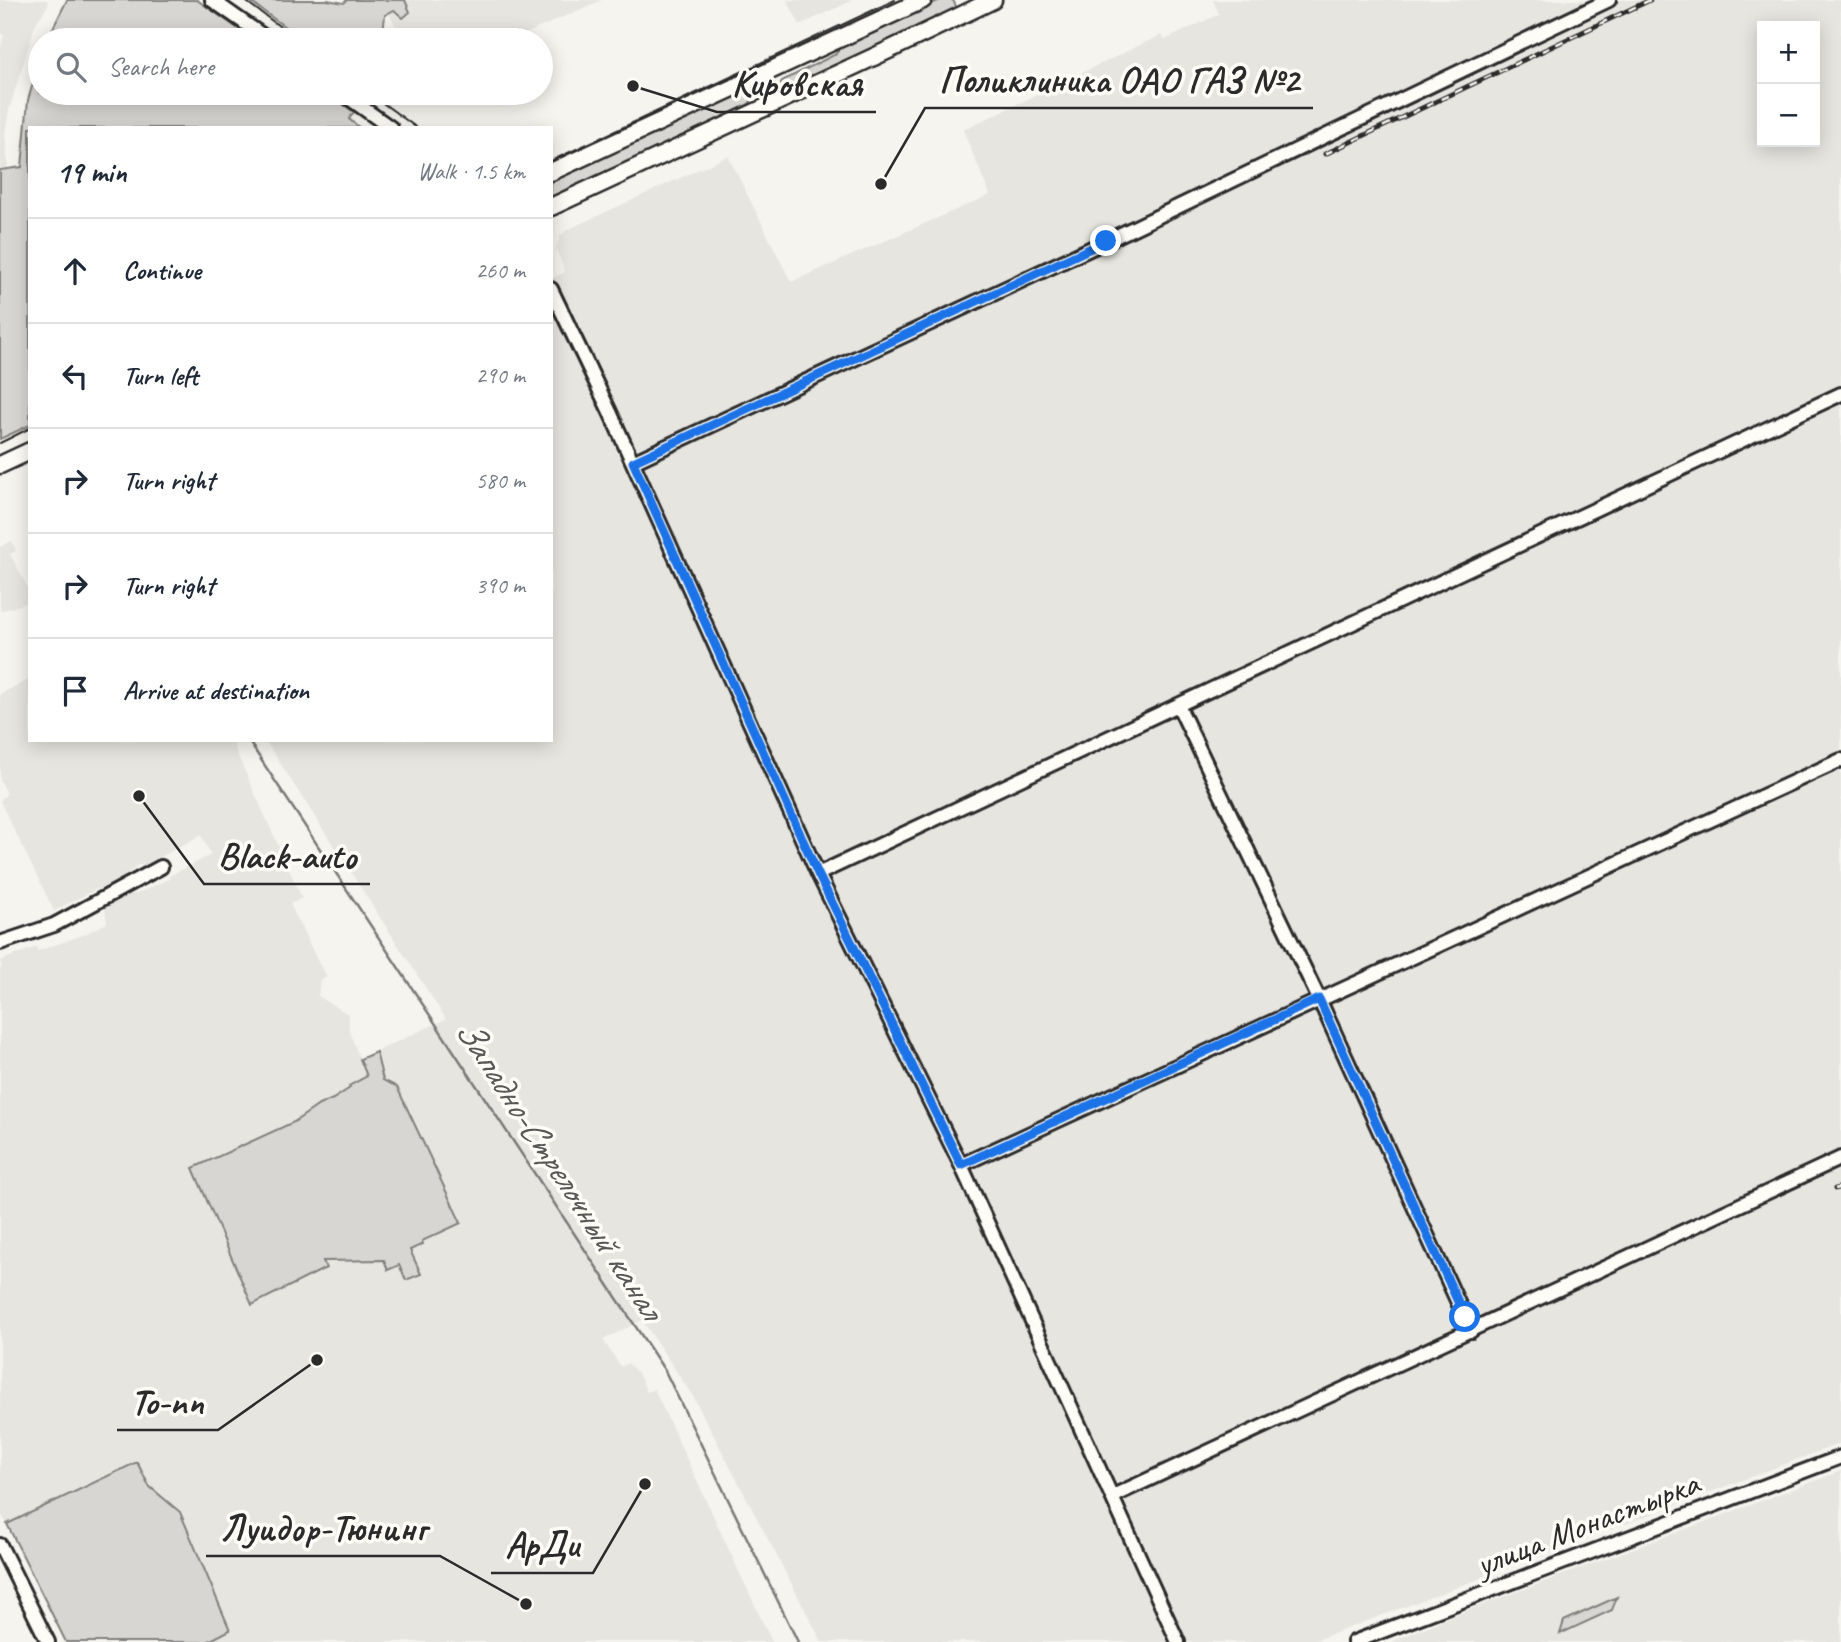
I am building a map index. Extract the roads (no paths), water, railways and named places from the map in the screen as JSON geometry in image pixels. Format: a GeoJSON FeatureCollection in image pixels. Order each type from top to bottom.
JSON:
{"type":"FeatureCollection","features":[{"type":"Feature","properties":{"kind":"main road"},"geometry":{"type":"LineString","coordinates":[[553,171],[923,0]]}},
{"type":"Feature","properties":{"kind":"main road"},"geometry":{"type":"LineString","coordinates":[[553,206],[991,0]]}},
{"type":"Feature","properties":{"kind":"main road"},"geometry":{"type":"LineString","coordinates":[[762,75],[775,103]]}},
{"type":"Feature","properties":{"kind":"main road"},"geometry":{"type":"LineString","coordinates":[[0,465],[28,452]]}},
{"type":"Feature","properties":{"kind":"street"},"geometry":{"type":"LineString","coordinates":[[212,0],[252,28]]}},
{"type":"Feature","properties":{"kind":"street"},"geometry":{"type":"LineString","coordinates":[[633,462],[1096,246],[1609,0]]}},
{"type":"Feature","properties":{"kind":"street"},"geometry":{"type":"LineString","coordinates":[[359,105],[388,126]]}},
{"type":"Feature","properties":{"kind":"street"},"geometry":{"type":"LineString","coordinates":[[553,293],[633,462],[818,874],[961,1165],[1178,1642]]}},
{"type":"Feature","properties":{"kind":"street"},"geometry":{"type":"LineString","coordinates":[[818,874],[1841,394]]}},
{"type":"Feature","properties":{"kind":"street"},"geometry":{"type":"LineString","coordinates":[[1178,705],[1319,999],[1471,1331]]}},
{"type":"Feature","properties":{"kind":"street"},"geometry":{"type":"LineString","coordinates":[[961,1165],[1841,760]]}},
{"type":"Feature","properties":{"kind":"street"},"geometry":{"type":"LineString","coordinates":[[0,943],[54,925],[162,867]]}},
{"type":"Feature","properties":{"kind":"street"},"geometry":{"type":"LineString","coordinates":[[1113,1496],[1841,1158]]}},
{"type":"Feature","properties":{"kind":"street","name":"улица Монастырка"},"geometry":{"type":"LineString","coordinates":[[1354,1642],[1841,1457]]}},
{"type":"Feature","properties":{"kind":"street"},"geometry":{"type":"LineString","coordinates":[[0,1545],[48,1642]]}},
{"type":"Feature","properties":{"kind":"waterway","name":"Западно-Стрелочный канал"},"geometry":{"type":"LineString","coordinates":[[249,742],[665,1371],[798,1642]]}},
{"type":"Feature","properties":{"kind":"tram line"},"geometry":{"type":"LineString","coordinates":[[244,0],[282,28]]}},
{"type":"Feature","properties":{"kind":"tram line"},"geometry":{"type":"LineString","coordinates":[[553,160],[895,0]]}},
{"type":"Feature","properties":{"kind":"tram line"},"geometry":{"type":"LineString","coordinates":[[385,105],[414,126]]}},
{"type":"Feature","properties":{"kind":"tram line"},"geometry":{"type":"LineString","coordinates":[[0,443],[28,429]]}},
{"type":"Feature","properties":{"kind":"railway"},"geometry":{"type":"LineString","coordinates":[[1325,154],[1650,0]]}},
{"type":"Feature","properties":{"kind":"railway"},"geometry":{"type":"LineString","coordinates":[[1835,1189],[1841,1187]]}},
{"type":"Feature","properties":{"kind":"place","name":"Кировская"},"geometry":{"type":"Point","coordinates":[633,86]}},
{"type":"Feature","properties":{"kind":"place","name":"Поликлиника ОАО ГАЗ №2"},"geometry":{"type":"Point","coordinates":[881,184]}},
{"type":"Feature","properties":{"kind":"place","name":"Black-auto"},"geometry":{"type":"Point","coordinates":[139,796]}},
{"type":"Feature","properties":{"kind":"place","name":"To-nn"},"geometry":{"type":"Point","coordinates":[317,1360]}},
{"type":"Feature","properties":{"kind":"place","name":"АрДи"},"geometry":{"type":"Point","coordinates":[645,1484]}},
{"type":"Feature","properties":{"kind":"place","name":"Луидор-Тюнинг"},"geometry":{"type":"Point","coordinates":[526,1604]}}]}
